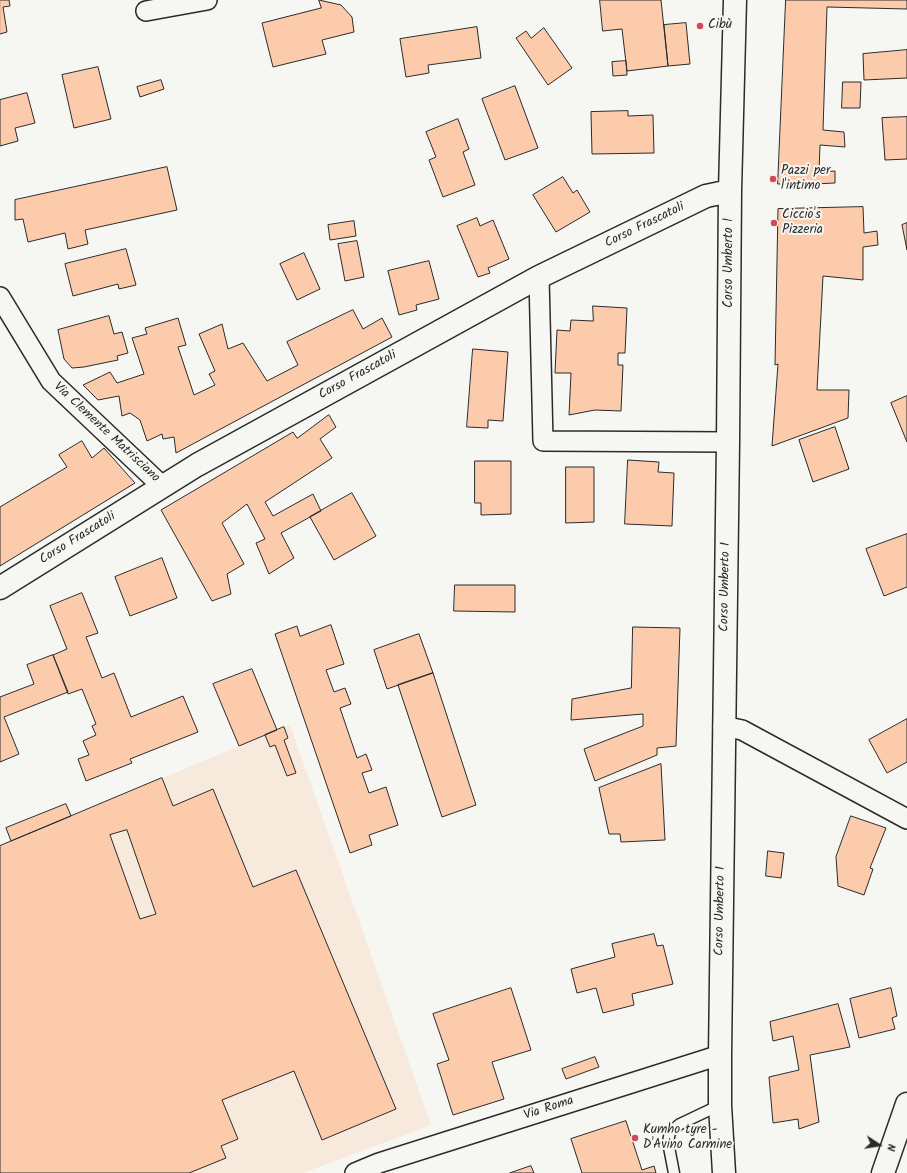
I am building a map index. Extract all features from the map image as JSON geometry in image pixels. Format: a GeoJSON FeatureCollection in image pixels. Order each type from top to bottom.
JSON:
{"type":"FeatureCollection","features":[{"type":"Feature","properties":{"kind":"street"},"geometry":{"type":"LineString","coordinates":[[146,11],[207,0]]}},
{"type":"Feature","properties":{"kind":"street","name":"Corso Umberto I"},"geometry":{"type":"LineString","coordinates":[[724,1173],[720,1105],[720,1055],[730,191],[735,0]]}},
{"type":"Feature","properties":{"kind":"street","name":"Corso Frascatoli"},"geometry":{"type":"LineString","coordinates":[[0,588],[197,465],[539,277],[706,196],[730,191]]}},
{"type":"Feature","properties":{"kind":"street"},"geometry":{"type":"LineString","coordinates":[[539,277],[543,441],[728,442]]}},
{"type":"Feature","properties":{"kind":"street","name":"Via Clemente Matrisciano"},"geometry":{"type":"LineString","coordinates":[[0,297],[51,381],[163,487]]}},
{"type":"Feature","properties":{"kind":"street"},"geometry":{"type":"LineString","coordinates":[[724,726],[742,730],[907,819]]}},
{"type":"Feature","properties":{"kind":"street","name":"Via Roma"},"geometry":{"type":"LineString","coordinates":[[355,1173],[381,1168],[720,1055]]}},
{"type":"Feature","properties":{"kind":"street"},"geometry":{"type":"LineString","coordinates":[[883,1173],[907,1104]]}},
{"type":"Feature","properties":{"kind":"street"},"geometry":{"type":"LineString","coordinates":[[878,1173],[890,1152]]}},
{"type":"Feature","properties":{"kind":"lane"},"geometry":{"type":"LineString","coordinates":[[674,1173],[668,1142],[670,1132],[680,1124],[720,1105]]}},
{"type":"Feature","properties":{"kind":"shaded area"},"geometry":{"type":"Polygon","coordinates":[[[290,725],[431,1125],[303,1173],[0,1173],[0,846],[290,725]]]}},
{"type":"Feature","properties":{"kind":"building"},"geometry":{"type":"Polygon","coordinates":[[[0,0],[9,0],[10,6],[3,7],[7,32],[0,34],[0,0]]]}},
{"type":"Feature","properties":{"kind":"building"},"geometry":{"type":"Polygon","coordinates":[[[319,0],[341,5],[352,17],[354,32],[322,40],[326,54],[273,67],[262,23],[321,8],[319,0]]]}},
{"type":"Feature","properties":{"kind":"building"},"geometry":{"type":"Polygon","coordinates":[[[600,0],[661,0],[668,66],[627,71],[622,29],[603,31],[600,0]]]}},
{"type":"Feature","properties":{"kind":"building"},"geometry":{"type":"Polygon","coordinates":[[[786,0],[907,0],[907,9],[827,7],[823,130],[844,132],[845,147],[820,145],[819,172],[835,171],[835,183],[778,184],[786,0]]]}},
{"type":"Feature","properties":{"kind":"building"},"geometry":{"type":"Polygon","coordinates":[[[686,23],[690,64],[668,66],[664,25],[686,23]]]}},
{"type":"Feature","properties":{"kind":"building"},"geometry":{"type":"Polygon","coordinates":[[[477,27],[481,58],[428,65],[429,73],[406,77],[400,39],[477,27]]]}},
{"type":"Feature","properties":{"kind":"building"},"geometry":{"type":"Polygon","coordinates":[[[544,28],[572,68],[548,85],[516,38],[526,31],[531,38],[544,28]]]}},
{"type":"Feature","properties":{"kind":"building"},"geometry":{"type":"Polygon","coordinates":[[[907,50],[907,78],[864,80],[863,54],[907,50]]]}},
{"type":"Feature","properties":{"kind":"building"},"geometry":{"type":"Polygon","coordinates":[[[626,61],[627,75],[613,76],[612,62],[626,61]]]}},
{"type":"Feature","properties":{"kind":"building"},"geometry":{"type":"Polygon","coordinates":[[[98,67],[111,119],[74,128],[62,75],[98,67]]]}},
{"type":"Feature","properties":{"kind":"building"},"geometry":{"type":"Polygon","coordinates":[[[161,80],[164,89],[140,97],[137,87],[161,80]]]}},
{"type":"Feature","properties":{"kind":"building"},"geometry":{"type":"Polygon","coordinates":[[[843,82],[861,82],[860,108],[842,108],[843,82]]]}},
{"type":"Feature","properties":{"kind":"building"},"geometry":{"type":"Polygon","coordinates":[[[515,86],[538,148],[505,160],[482,99],[515,86]]]}},
{"type":"Feature","properties":{"kind":"building"},"geometry":{"type":"Polygon","coordinates":[[[27,93],[35,123],[15,128],[18,141],[0,146],[0,100],[27,93]]]}},
{"type":"Feature","properties":{"kind":"building"},"geometry":{"type":"Polygon","coordinates":[[[628,111],[628,116],[653,115],[654,153],[592,154],[591,112],[628,111]]]}},
{"type":"Feature","properties":{"kind":"building"},"geometry":{"type":"Polygon","coordinates":[[[907,117],[907,159],[885,160],[882,118],[907,117]]]}},
{"type":"Feature","properties":{"kind":"building"},"geometry":{"type":"Polygon","coordinates":[[[458,119],[469,149],[463,152],[475,185],[443,197],[429,160],[436,157],[426,132],[458,119]]]}},
{"type":"Feature","properties":{"kind":"building"},"geometry":{"type":"Polygon","coordinates":[[[167,167],[177,210],[85,230],[88,244],[68,249],[65,233],[28,242],[23,219],[15,220],[15,200],[167,167]]]}},
{"type":"Feature","properties":{"kind":"building"},"geometry":{"type":"Polygon","coordinates":[[[563,177],[573,193],[577,190],[590,212],[556,232],[533,195],[563,177]]]}},
{"type":"Feature","properties":{"kind":"building"},"geometry":{"type":"Polygon","coordinates":[[[863,207],[864,233],[877,231],[878,245],[863,247],[863,280],[823,276],[817,390],[849,390],[848,418],[772,446],[778,364],[775,365],[778,209],[863,207]]]}},
{"type":"Feature","properties":{"kind":"building"},"geometry":{"type":"Polygon","coordinates":[[[477,218],[480,226],[493,220],[509,259],[488,268],[490,273],[478,277],[457,226],[477,218]]]}},
{"type":"Feature","properties":{"kind":"building"},"geometry":{"type":"Polygon","coordinates":[[[354,221],[356,236],[330,240],[328,225],[354,221]]]}},
{"type":"Feature","properties":{"kind":"building"},"geometry":{"type":"Polygon","coordinates":[[[907,223],[907,250],[902,225],[907,223]]]}},
{"type":"Feature","properties":{"kind":"building"},"geometry":{"type":"Polygon","coordinates":[[[357,241],[364,277],[345,281],[338,244],[357,241]]]}},
{"type":"Feature","properties":{"kind":"building"},"geometry":{"type":"Polygon","coordinates":[[[126,249],[136,285],[119,289],[118,284],[73,296],[65,264],[126,249]]]}},
{"type":"Feature","properties":{"kind":"building"},"geometry":{"type":"Polygon","coordinates":[[[304,253],[320,289],[297,300],[280,264],[304,253]]]}},
{"type":"Feature","properties":{"kind":"building"},"geometry":{"type":"Polygon","coordinates":[[[429,261],[439,299],[416,305],[417,310],[399,315],[388,271],[429,261]]]}},
{"type":"Feature","properties":{"kind":"building"},"geometry":{"type":"Polygon","coordinates":[[[593,306],[627,308],[625,353],[618,353],[618,365],[623,365],[621,411],[595,410],[569,415],[571,373],[555,373],[557,330],[570,331],[571,320],[593,321],[593,306]]]}},
{"type":"Feature","properties":{"kind":"building"},"geometry":{"type":"Polygon","coordinates":[[[353,310],[363,329],[382,318],[392,337],[176,453],[174,437],[163,439],[162,434],[147,441],[140,420],[130,413],[122,416],[119,396],[98,400],[83,385],[110,372],[117,383],[144,374],[132,338],[147,334],[145,328],[178,318],[186,345],[178,347],[194,395],[215,385],[209,374],[215,371],[199,334],[222,324],[228,349],[243,343],[267,381],[298,365],[287,342],[353,310]]]}},
{"type":"Feature","properties":{"kind":"building"},"geometry":{"type":"Polygon","coordinates":[[[109,316],[114,334],[122,332],[128,353],[117,356],[118,360],[72,368],[64,359],[58,330],[109,316]]]}},
{"type":"Feature","properties":{"kind":"building"},"geometry":{"type":"Polygon","coordinates":[[[473,349],[508,352],[503,421],[488,420],[488,428],[467,427],[473,349]]]}},
{"type":"Feature","properties":{"kind":"building"},"geometry":{"type":"Polygon","coordinates":[[[907,396],[907,442],[891,403],[907,396]]]}},
{"type":"Feature","properties":{"kind":"building"},"geometry":{"type":"Polygon","coordinates":[[[329,415],[336,427],[320,439],[332,458],[265,502],[273,516],[313,494],[321,511],[281,533],[294,558],[269,574],[256,543],[265,539],[247,504],[222,523],[244,564],[227,574],[231,594],[212,601],[161,510],[293,432],[297,438],[329,415]]]}},
{"type":"Feature","properties":{"kind":"building"},"geometry":{"type":"Polygon","coordinates":[[[835,427],[849,469],[813,482],[799,440],[835,427]]]}},
{"type":"Feature","properties":{"kind":"building"},"geometry":{"type":"Polygon","coordinates":[[[82,441],[92,458],[104,448],[135,483],[0,566],[0,507],[67,467],[59,455],[82,441]]]}},
{"type":"Feature","properties":{"kind":"building"},"geometry":{"type":"Polygon","coordinates":[[[628,460],[659,462],[658,472],[674,473],[672,526],[625,524],[628,460]]]}},
{"type":"Feature","properties":{"kind":"building"},"geometry":{"type":"Polygon","coordinates":[[[475,461],[511,461],[511,514],[481,515],[481,503],[475,503],[475,461]]]}},
{"type":"Feature","properties":{"kind":"building"},"geometry":{"type":"Polygon","coordinates":[[[566,467],[594,467],[594,522],[566,523],[566,467]]]}},
{"type":"Feature","properties":{"kind":"building"},"geometry":{"type":"Polygon","coordinates":[[[352,493],[376,536],[334,560],[310,517],[352,493]]]}},
{"type":"Feature","properties":{"kind":"building"},"geometry":{"type":"Polygon","coordinates":[[[907,534],[907,587],[884,596],[866,549],[907,534]]]}},
{"type":"Feature","properties":{"kind":"building"},"geometry":{"type":"Polygon","coordinates":[[[162,558],[177,598],[130,616],[115,577],[162,558]]]}},
{"type":"Feature","properties":{"kind":"building"},"geometry":{"type":"Polygon","coordinates":[[[455,585],[515,585],[515,612],[454,611],[455,585]]]}},
{"type":"Feature","properties":{"kind":"building"},"geometry":{"type":"Polygon","coordinates":[[[82,593],[98,633],[86,637],[102,678],[114,673],[131,717],[183,696],[198,732],[130,759],[132,763],[86,781],[78,759],[89,755],[83,741],[96,735],[92,726],[96,724],[82,689],[68,694],[53,655],[67,649],[50,606],[82,593]]]}},
{"type":"Feature","properties":{"kind":"building"},"geometry":{"type":"Polygon","coordinates":[[[331,625],[344,664],[326,670],[334,692],[345,688],[351,704],[340,708],[357,758],[366,754],[372,770],[362,773],[369,793],[386,787],[398,825],[369,835],[372,845],[350,853],[275,634],[297,626],[300,636],[331,625]]]}},
{"type":"Feature","properties":{"kind":"building"},"geometry":{"type":"Polygon","coordinates":[[[633,627],[680,628],[676,746],[657,748],[657,755],[595,781],[584,749],[643,726],[643,714],[571,720],[572,699],[631,688],[633,627]]]}},
{"type":"Feature","properties":{"kind":"building"},"geometry":{"type":"Polygon","coordinates":[[[419,634],[433,673],[387,689],[374,650],[419,634]]]}},
{"type":"Feature","properties":{"kind":"building"},"geometry":{"type":"Polygon","coordinates":[[[53,655],[68,692],[4,717],[19,754],[0,762],[0,697],[34,684],[27,665],[53,655]]]}},
{"type":"Feature","properties":{"kind":"building"},"geometry":{"type":"Polygon","coordinates":[[[252,669],[277,730],[239,746],[213,684],[252,669]]]}},
{"type":"Feature","properties":{"kind":"building"},"geometry":{"type":"Polygon","coordinates":[[[433,673],[476,805],[442,817],[398,685],[433,673]]]}},
{"type":"Feature","properties":{"kind":"building"},"geometry":{"type":"Polygon","coordinates":[[[907,719],[907,762],[887,773],[869,740],[907,719]]]}},
{"type":"Feature","properties":{"kind":"building"},"geometry":{"type":"Polygon","coordinates":[[[284,727],[288,738],[284,740],[296,773],[287,776],[275,745],[270,747],[265,735],[284,727]]]}},
{"type":"Feature","properties":{"kind":"building"},"geometry":{"type":"Polygon","coordinates":[[[661,764],[665,840],[621,842],[620,834],[609,834],[599,788],[661,764]]]}},
{"type":"Feature","properties":{"kind":"building"},"geometry":{"type":"Polygon","coordinates":[[[162,778],[173,806],[213,789],[253,887],[296,870],[396,1109],[322,1140],[294,1071],[222,1100],[238,1139],[221,1146],[226,1158],[189,1173],[0,1173],[0,846],[162,778]],[[127,830],[110,835],[140,919],[156,914],[127,830]]]}},
{"type":"Feature","properties":{"kind":"building"},"geometry":{"type":"Polygon","coordinates":[[[66,804],[71,816],[11,841],[6,828],[66,804]]]}},
{"type":"Feature","properties":{"kind":"building"},"geometry":{"type":"Polygon","coordinates":[[[851,816],[886,828],[870,868],[873,869],[864,895],[838,886],[836,857],[851,816]]]}},
{"type":"Feature","properties":{"kind":"building"},"geometry":{"type":"Polygon","coordinates":[[[768,851],[784,853],[781,878],[766,876],[768,851]]]}},
{"type":"Feature","properties":{"kind":"building"},"geometry":{"type":"Polygon","coordinates":[[[654,934],[657,946],[663,945],[673,984],[632,994],[634,1005],[603,1013],[596,988],[577,993],[571,969],[615,957],[612,944],[654,934]]]}},
{"type":"Feature","properties":{"kind":"building"},"geometry":{"type":"Polygon","coordinates":[[[511,988],[531,1050],[492,1062],[504,1099],[453,1115],[437,1064],[449,1060],[433,1014],[511,988]]]}},
{"type":"Feature","properties":{"kind":"building"},"geometry":{"type":"Polygon","coordinates":[[[891,988],[897,1016],[892,1018],[895,1029],[859,1038],[850,999],[891,988]]]}},
{"type":"Feature","properties":{"kind":"building"},"geometry":{"type":"Polygon","coordinates":[[[838,1004],[850,1047],[810,1055],[819,1122],[799,1129],[798,1119],[773,1123],[769,1077],[799,1070],[793,1036],[773,1041],[770,1022],[838,1004]]]}},
{"type":"Feature","properties":{"kind":"building"},"geometry":{"type":"Polygon","coordinates":[[[595,1057],[599,1067],[566,1079],[562,1069],[595,1057]]]}},
{"type":"Feature","properties":{"kind":"building"},"geometry":{"type":"Polygon","coordinates":[[[626,1121],[642,1170],[654,1166],[656,1173],[582,1173],[571,1139],[626,1121]]]}},
{"type":"Feature","properties":{"kind":"building"},"geometry":{"type":"Polygon","coordinates":[[[531,1166],[534,1173],[510,1173],[531,1166]]]}},
{"type":"Feature","properties":{"kind":"place","name":"Cibù"},"geometry":{"type":"Point","coordinates":[700,26]}},
{"type":"Feature","properties":{"kind":"place","name":"Pazzi per l'intimo"},"geometry":{"type":"Point","coordinates":[773,179]}},
{"type":"Feature","properties":{"kind":"place","name":"Ciccio's Pizzeria"},"geometry":{"type":"Point","coordinates":[774,223]}},
{"type":"Feature","properties":{"kind":"place","name":"Kumho tyre - D'Avino Carmine"},"geometry":{"type":"Point","coordinates":[635,1138]}}]}
